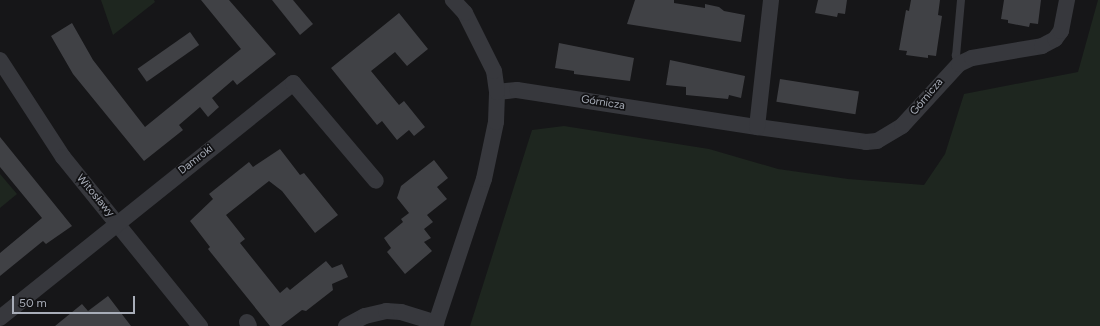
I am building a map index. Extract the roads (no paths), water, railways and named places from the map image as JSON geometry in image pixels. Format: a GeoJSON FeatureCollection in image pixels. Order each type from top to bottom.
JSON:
{"type":"FeatureCollection","features":[{"type":"Feature","properties":{"kind":"street"},"geometry":{"type":"LineString","coordinates":[[346,326],[365,316],[386,311],[401,312],[435,324],[484,179],[496,133],[497,92],[494,71],[483,45],[465,13],[453,0]]}},
{"type":"Feature","properties":{"kind":"street"},"geometry":{"type":"LineString","coordinates":[[757,127],[771,0]]}},
{"type":"Feature","properties":{"kind":"street","name":"Górnicza"},"geometry":{"type":"LineString","coordinates":[[497,92],[517,90],[757,127],[866,142],[877,140],[902,126],[959,64],[972,58],[1042,46],[1055,40],[1061,31],[1067,0]]}},
{"type":"Feature","properties":{"kind":"street","name":"Witosławy"},"geometry":{"type":"LineString","coordinates":[[0,60],[62,157],[200,326]]}},
{"type":"Feature","properties":{"kind":"street","name":"Damroki"},"geometry":{"type":"LineString","coordinates":[[0,318],[293,83],[376,181]]}},
{"type":"Feature","properties":{"kind":"lane"},"geometry":{"type":"LineString","coordinates":[[959,64],[956,56],[961,0]]}}]}
